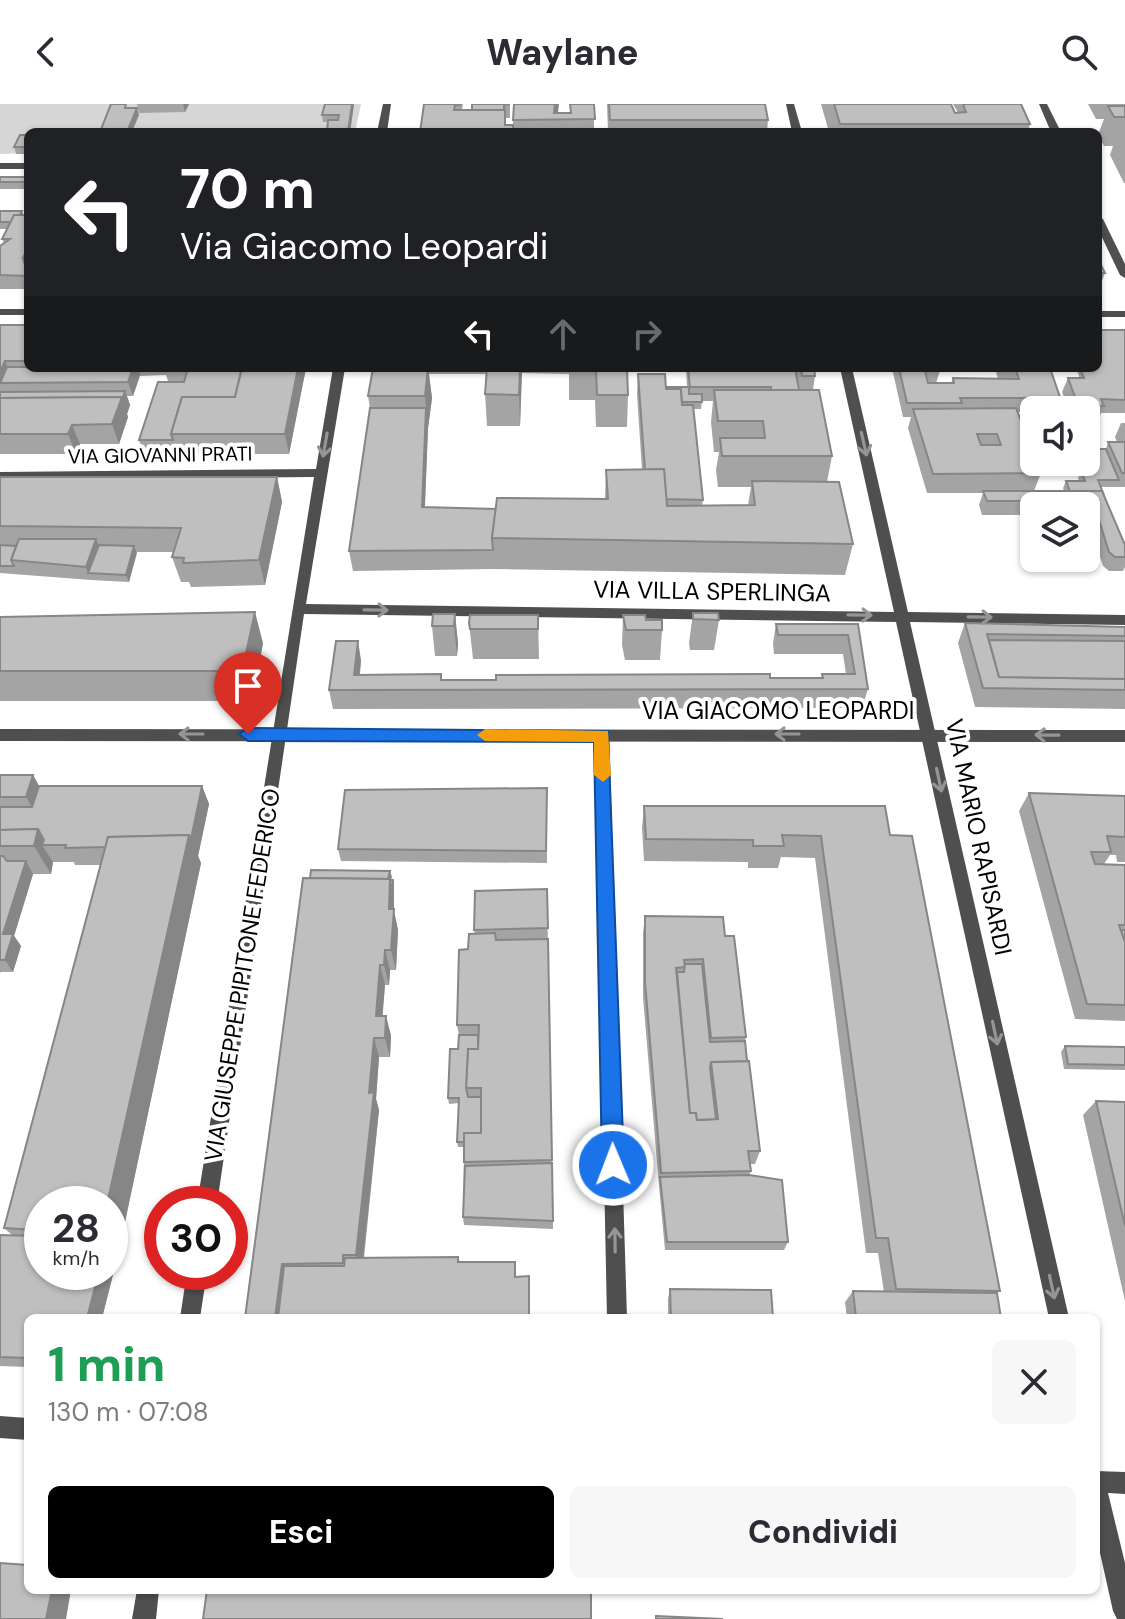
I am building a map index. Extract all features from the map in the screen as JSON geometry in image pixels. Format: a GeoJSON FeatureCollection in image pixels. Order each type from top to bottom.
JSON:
{"type":"FeatureCollection","features":[{"type":"Feature","properties":{"kind":"street"},"geometry":{"type":"LineString","coordinates":[[383,128],[387,104]]}},
{"type":"Feature","properties":{"kind":"street"},"geometry":{"type":"LineString","coordinates":[[790,104],[796,128]]}},
{"type":"Feature","properties":{"kind":"street"},"geometry":{"type":"LineString","coordinates":[[1043,104],[1054,128]]}},
{"type":"Feature","properties":{"kind":"street"},"geometry":{"type":"LineString","coordinates":[[0,166],[24,166]]}},
{"type":"Feature","properties":{"kind":"street"},"geometry":{"type":"LineString","coordinates":[[1102,227],[1125,275]]}},
{"type":"Feature","properties":{"kind":"street"},"geometry":{"type":"LineString","coordinates":[[0,312],[24,312]]}},
{"type":"Feature","properties":{"kind":"street"},"geometry":{"type":"LineString","coordinates":[[1102,314],[1125,314]]}},
{"type":"Feature","properties":{"kind":"street","name":"VIA GIUSEPPE PIPITONE FEDERICO"},"geometry":{"type":"LineString","coordinates":[[210,1186],[298,609],[338,372]]}},
{"type":"Feature","properties":{"kind":"street","name":"VIA MARIO RAPISARDI"},"geometry":{"type":"LineString","coordinates":[[847,372],[1058,1314]]}},
{"type":"Feature","properties":{"kind":"street","name":"VIA GIOVANNI PRATI"},"geometry":{"type":"LineString","coordinates":[[0,476],[320,473]]}},
{"type":"Feature","properties":{"kind":"street","name":"VIA VILLA SPERLINGA"},"geometry":{"type":"LineString","coordinates":[[298,609],[1125,620]]}},
{"type":"Feature","properties":{"kind":"street","name":"VIA GIACOMO LEOPARDI"},"geometry":{"type":"LineString","coordinates":[[0,735],[929,733],[1125,736]]}},
{"type":"Feature","properties":{"kind":"street"},"geometry":{"type":"LineString","coordinates":[[602,736],[617,1314]]}},
{"type":"Feature","properties":{"kind":"street"},"geometry":{"type":"LineString","coordinates":[[191,1314],[194,1290]]}},
{"type":"Feature","properties":{"kind":"street"},"geometry":{"type":"LineString","coordinates":[[0,1427],[24,1429]]}},
{"type":"Feature","properties":{"kind":"street"},"geometry":{"type":"LineString","coordinates":[[1100,1484],[1125,1483]]}},
{"type":"Feature","properties":{"kind":"street"},"geometry":{"type":"LineString","coordinates":[[1100,1502],[1125,1611]]}},
{"type":"Feature","properties":{"kind":"street"},"geometry":{"type":"LineString","coordinates":[[144,1619],[147,1594]]}},
{"type":"Feature","properties":{"kind":"shaded area"},"geometry":{"type":"Polygon","coordinates":[[[0,104],[361,104],[356,128],[24,128],[24,153],[0,154],[0,104]]]}},
{"type":"Feature","properties":{"kind":"building"},"geometry":{"type":"Polygon","coordinates":[[[111,104],[137,108],[129,128],[102,128],[111,104]]]}},
{"type":"Feature","properties":{"kind":"building"},"geometry":{"type":"Polygon","coordinates":[[[325,104],[352,104],[349,128],[327,128],[328,120],[338,120],[339,115],[322,115],[325,104]]]}},
{"type":"Feature","properties":{"kind":"building"},"geometry":{"type":"Polygon","coordinates":[[[424,104],[460,104],[455,105],[454,110],[505,110],[505,125],[513,125],[513,128],[421,128],[424,104]]]}},
{"type":"Feature","properties":{"kind":"building"},"geometry":{"type":"Polygon","coordinates":[[[472,104],[510,104],[504,105],[504,110],[472,110],[472,104]]]}},
{"type":"Feature","properties":{"kind":"building"},"geometry":{"type":"Polygon","coordinates":[[[514,104],[555,104],[554,113],[571,113],[570,104],[594,104],[595,119],[513,120],[514,104]]]}},
{"type":"Feature","properties":{"kind":"building"},"geometry":{"type":"Polygon","coordinates":[[[609,104],[765,104],[768,120],[610,120],[609,104]]]}},
{"type":"Feature","properties":{"kind":"building"},"geometry":{"type":"Polygon","coordinates":[[[834,104],[951,104],[955,113],[966,112],[963,104],[1021,104],[1030,124],[840,124],[834,104]]]}},
{"type":"Feature","properties":{"kind":"building"},"geometry":{"type":"Polygon","coordinates":[[[1108,106],[1125,106],[1125,117],[1114,117],[1108,106]]]}},
{"type":"Feature","properties":{"kind":"building"},"geometry":{"type":"Polygon","coordinates":[[[20,135],[24,135],[24,147],[14,147],[20,135]]]}},
{"type":"Feature","properties":{"kind":"building"},"geometry":{"type":"Polygon","coordinates":[[[0,177],[24,177],[24,182],[0,182],[0,177]]]}},
{"type":"Feature","properties":{"kind":"building"},"geometry":{"type":"Polygon","coordinates":[[[0,211],[22,211],[20,215],[14,215],[11,222],[0,222],[0,211]]]}},
{"type":"Feature","properties":{"kind":"building"},"geometry":{"type":"Polygon","coordinates":[[[14,215],[24,215],[24,276],[0,275],[0,246],[10,239],[2,239],[14,215]]]}},
{"type":"Feature","properties":{"kind":"building"},"geometry":{"type":"Polygon","coordinates":[[[0,325],[24,325],[24,361],[5,361],[0,372],[0,325]]]}},
{"type":"Feature","properties":{"kind":"building"},"geometry":{"type":"Polygon","coordinates":[[[1102,330],[1125,330],[1125,400],[1101,399],[1104,406],[1100,406],[1100,396],[1075,396],[1068,378],[1084,378],[1081,372],[1102,372],[1102,330]]]}},
{"type":"Feature","properties":{"kind":"building"},"geometry":{"type":"Polygon","coordinates":[[[7,367],[24,367],[24,372],[132,372],[128,382],[0,383],[7,367]]]}},
{"type":"Feature","properties":{"kind":"building"},"geometry":{"type":"Polygon","coordinates":[[[187,372],[241,372],[235,397],[182,397],[171,434],[173,440],[139,440],[158,382],[184,382],[187,372]]]}},
{"type":"Feature","properties":{"kind":"building"},"geometry":{"type":"Polygon","coordinates":[[[241,372],[297,372],[285,434],[171,434],[182,397],[235,397],[241,372]]]}},
{"type":"Feature","properties":{"kind":"building"},"geometry":{"type":"Polygon","coordinates":[[[372,372],[428,372],[425,396],[368,396],[372,372]]]}},
{"type":"Feature","properties":{"kind":"building"},"geometry":{"type":"Polygon","coordinates":[[[487,372],[520,372],[519,395],[485,394],[487,372]]]}},
{"type":"Feature","properties":{"kind":"building"},"geometry":{"type":"Polygon","coordinates":[[[596,372],[627,372],[628,395],[597,395],[596,372]]]}},
{"type":"Feature","properties":{"kind":"building"},"geometry":{"type":"Polygon","coordinates":[[[688,372],[796,372],[799,390],[771,390],[771,387],[690,387],[688,372]]]}},
{"type":"Feature","properties":{"kind":"building"},"geometry":{"type":"Polygon","coordinates":[[[802,372],[814,372],[815,376],[802,376],[802,372]]]}},
{"type":"Feature","properties":{"kind":"building"},"geometry":{"type":"Polygon","coordinates":[[[900,372],[925,372],[928,383],[954,383],[953,378],[1019,379],[1016,372],[1051,372],[1060,396],[960,398],[962,403],[907,403],[900,372]]]}},
{"type":"Feature","properties":{"kind":"building"},"geometry":{"type":"Polygon","coordinates":[[[638,374],[665,374],[666,389],[681,389],[682,405],[693,405],[703,500],[666,499],[664,469],[645,470],[638,374]]]}},
{"type":"Feature","properties":{"kind":"building"},"geometry":{"type":"Polygon","coordinates":[[[666,387],[689,387],[689,394],[702,394],[702,402],[682,402],[681,389],[666,387]]]}},
{"type":"Feature","properties":{"kind":"building"},"geometry":{"type":"Polygon","coordinates":[[[714,390],[819,390],[832,456],[722,456],[720,438],[765,438],[763,421],[718,421],[714,390]]]}},
{"type":"Feature","properties":{"kind":"building"},"geometry":{"type":"Polygon","coordinates":[[[125,391],[122,400],[122,397],[0,398],[0,392],[125,391]]]}},
{"type":"Feature","properties":{"kind":"building"},"geometry":{"type":"Polygon","coordinates":[[[122,397],[112,424],[72,425],[68,434],[0,434],[0,398],[122,397]]]}},
{"type":"Feature","properties":{"kind":"building"},"geometry":{"type":"Polygon","coordinates":[[[370,408],[426,408],[422,507],[496,509],[493,550],[349,551],[370,408]]]}},
{"type":"Feature","properties":{"kind":"building"},"geometry":{"type":"Polygon","coordinates":[[[1016,408],[1020,418],[1020,473],[933,474],[913,409],[1016,408]],[[977,434],[981,445],[1001,445],[997,434],[977,434]]]}},
{"type":"Feature","properties":{"kind":"building"},"geometry":{"type":"Polygon","coordinates":[[[1108,442],[1125,442],[1125,473],[1122,473],[1108,442]]]}},
{"type":"Feature","properties":{"kind":"building"},"geometry":{"type":"Polygon","coordinates":[[[1100,449],[1106,449],[1119,480],[1098,480],[1104,495],[1102,491],[1070,491],[1066,481],[1085,481],[1083,476],[1100,476],[1100,449]]]}},
{"type":"Feature","properties":{"kind":"building"},"geometry":{"type":"Polygon","coordinates":[[[664,469],[667,506],[755,505],[752,481],[839,482],[853,544],[492,538],[497,498],[608,499],[606,470],[664,469]]]}},
{"type":"Feature","properties":{"kind":"building"},"geometry":{"type":"Polygon","coordinates":[[[0,477],[277,477],[259,560],[183,563],[184,558],[172,557],[181,528],[0,526],[0,477]]]}},
{"type":"Feature","properties":{"kind":"building"},"geometry":{"type":"Polygon","coordinates":[[[983,491],[1102,491],[1125,545],[1125,557],[1115,557],[1109,552],[1100,523],[1100,492],[1020,492],[1020,501],[987,501],[983,491]]]}},
{"type":"Feature","properties":{"kind":"building"},"geometry":{"type":"Polygon","coordinates":[[[19,539],[96,539],[86,567],[11,560],[19,539]]]}},
{"type":"Feature","properties":{"kind":"building"},"geometry":{"type":"Polygon","coordinates":[[[0,545],[16,546],[11,560],[14,566],[0,566],[0,545]]]}},
{"type":"Feature","properties":{"kind":"building"},"geometry":{"type":"Polygon","coordinates":[[[99,545],[134,546],[126,575],[88,573],[99,545]]]}},
{"type":"Feature","properties":{"kind":"building"},"geometry":{"type":"Polygon","coordinates":[[[255,612],[242,671],[0,671],[0,617],[255,612]]]}},
{"type":"Feature","properties":{"kind":"building"},"geometry":{"type":"Polygon","coordinates":[[[693,613],[718,613],[719,620],[693,619],[693,613]]]}},
{"type":"Feature","properties":{"kind":"building"},"geometry":{"type":"Polygon","coordinates":[[[433,614],[455,614],[454,626],[432,626],[433,614]]]}},
{"type":"Feature","properties":{"kind":"building"},"geometry":{"type":"Polygon","coordinates":[[[470,615],[538,615],[538,629],[470,629],[470,615]]]}},
{"type":"Feature","properties":{"kind":"building"},"geometry":{"type":"Polygon","coordinates":[[[623,615],[645,615],[646,620],[662,620],[662,630],[626,630],[623,615]]]}},
{"type":"Feature","properties":{"kind":"building"},"geometry":{"type":"Polygon","coordinates":[[[965,623],[1125,627],[1125,636],[987,634],[999,677],[1125,679],[1125,690],[983,688],[965,623]]]}},
{"type":"Feature","properties":{"kind":"building"},"geometry":{"type":"Polygon","coordinates":[[[776,624],[858,624],[868,689],[329,690],[336,641],[358,641],[354,675],[441,674],[441,680],[496,680],[496,675],[770,674],[770,678],[823,678],[822,674],[855,674],[848,635],[778,635],[776,624]]]}},
{"type":"Feature","properties":{"kind":"building"},"geometry":{"type":"Polygon","coordinates":[[[989,640],[1125,641],[1125,679],[999,677],[989,640]]]}},
{"type":"Feature","properties":{"kind":"building"},"geometry":{"type":"Polygon","coordinates":[[[0,775],[33,775],[26,797],[0,797],[0,775]]]}},
{"type":"Feature","properties":{"kind":"building"},"geometry":{"type":"Polygon","coordinates":[[[39,786],[202,786],[191,839],[189,835],[108,837],[106,847],[65,848],[66,845],[42,845],[44,840],[38,829],[0,830],[0,807],[32,807],[39,786]]]}},
{"type":"Feature","properties":{"kind":"building"},"geometry":{"type":"Polygon","coordinates":[[[547,788],[546,851],[338,849],[345,790],[547,788]]]}},
{"type":"Feature","properties":{"kind":"building"},"geometry":{"type":"Polygon","coordinates":[[[1029,793],[1125,796],[1125,837],[1107,836],[1111,852],[1091,852],[1095,864],[1125,865],[1125,925],[1119,925],[1125,942],[1125,1005],[1087,1004],[1029,793]]]}},
{"type":"Feature","properties":{"kind":"building"},"geometry":{"type":"Polygon","coordinates":[[[644,806],[885,806],[890,835],[912,836],[1000,1291],[896,1289],[888,1238],[876,1238],[821,836],[782,835],[784,846],[753,846],[753,840],[646,839],[644,806]]]}},
{"type":"Feature","properties":{"kind":"building"},"geometry":{"type":"Polygon","coordinates":[[[38,829],[34,846],[0,846],[0,830],[38,829]]]}},
{"type":"Feature","properties":{"kind":"building"},"geometry":{"type":"Polygon","coordinates":[[[189,835],[111,1186],[24,1186],[24,1229],[4,1228],[108,837],[189,835]]]}},
{"type":"Feature","properties":{"kind":"building"},"geometry":{"type":"Polygon","coordinates":[[[0,856],[7,861],[26,861],[3,934],[13,934],[5,960],[0,960],[0,856]]]}},
{"type":"Feature","properties":{"kind":"building"},"geometry":{"type":"Polygon","coordinates":[[[311,870],[390,871],[388,879],[310,878],[311,870]]]}},
{"type":"Feature","properties":{"kind":"building"},"geometry":{"type":"Polygon","coordinates":[[[303,878],[390,879],[389,909],[394,909],[391,950],[385,950],[384,965],[380,965],[376,1016],[386,1016],[385,1038],[374,1038],[369,1093],[374,1092],[356,1255],[343,1255],[343,1263],[282,1264],[276,1314],[246,1314],[303,878]]]}},
{"type":"Feature","properties":{"kind":"building"},"geometry":{"type":"Polygon","coordinates":[[[547,889],[548,928],[474,930],[475,891],[547,889]]]}},
{"type":"Feature","properties":{"kind":"building"},"geometry":{"type":"Polygon","coordinates":[[[645,916],[723,917],[725,936],[734,936],[746,1037],[711,1038],[703,959],[684,960],[685,967],[676,968],[690,1113],[696,1113],[697,1120],[718,1119],[711,1062],[749,1061],[760,1151],[748,1151],[751,1171],[661,1173],[645,982],[645,916]]]}},
{"type":"Feature","properties":{"kind":"building"},"geometry":{"type":"Polygon","coordinates":[[[495,933],[496,940],[548,939],[552,1160],[464,1162],[464,1133],[481,1133],[481,1088],[466,1088],[468,1049],[478,1049],[479,1025],[457,1025],[459,950],[468,949],[469,934],[495,933]]]}},
{"type":"Feature","properties":{"kind":"building"},"geometry":{"type":"Polygon","coordinates":[[[685,964],[702,964],[710,1042],[745,1041],[747,1061],[711,1062],[716,1119],[697,1120],[696,1113],[690,1113],[677,972],[684,972],[685,964]]]}},
{"type":"Feature","properties":{"kind":"building"},"geometry":{"type":"Polygon","coordinates":[[[459,1035],[478,1035],[478,1049],[468,1049],[466,1088],[468,1097],[481,1097],[481,1133],[464,1133],[464,1142],[457,1142],[459,1098],[448,1098],[450,1049],[458,1049],[459,1035]]]}},
{"type":"Feature","properties":{"kind":"building"},"geometry":{"type":"Polygon","coordinates":[[[1065,1046],[1125,1047],[1125,1065],[1068,1064],[1065,1046]]]}},
{"type":"Feature","properties":{"kind":"building"},"geometry":{"type":"Polygon","coordinates":[[[1096,1101],[1125,1102],[1125,1226],[1096,1101]]]}},
{"type":"Feature","properties":{"kind":"building"},"geometry":{"type":"Polygon","coordinates":[[[552,1163],[553,1221],[463,1217],[465,1166],[552,1163]]]}},
{"type":"Feature","properties":{"kind":"building"},"geometry":{"type":"Polygon","coordinates":[[[749,1175],[782,1180],[788,1242],[667,1242],[660,1177],[749,1175]]]}},
{"type":"Feature","properties":{"kind":"building"},"geometry":{"type":"Polygon","coordinates":[[[0,1235],[24,1236],[24,1290],[94,1290],[88,1314],[24,1314],[24,1358],[0,1357],[0,1235]]]}},
{"type":"Feature","properties":{"kind":"building"},"geometry":{"type":"Polygon","coordinates":[[[458,1257],[458,1262],[515,1262],[515,1277],[529,1276],[529,1314],[278,1314],[284,1266],[344,1266],[345,1258],[458,1257]]]}},
{"type":"Feature","properties":{"kind":"building"},"geometry":{"type":"Polygon","coordinates":[[[670,1289],[771,1290],[773,1314],[671,1314],[670,1289]]]}},
{"type":"Feature","properties":{"kind":"building"},"geometry":{"type":"Polygon","coordinates":[[[853,1291],[997,1293],[1000,1314],[856,1314],[853,1291]]]}},
{"type":"Feature","properties":{"kind":"building"},"geometry":{"type":"Polygon","coordinates":[[[0,1563],[24,1565],[24,1594],[51,1594],[46,1619],[0,1619],[0,1563]]]}},
{"type":"Feature","properties":{"kind":"building"},"geometry":{"type":"Polygon","coordinates":[[[206,1594],[591,1594],[591,1619],[203,1619],[206,1594]]]}},
{"type":"Feature","properties":{"kind":"building"},"geometry":{"type":"Polygon","coordinates":[[[656,1616],[723,1619],[656,1619],[656,1616]]]}},
{"type":"Feature","properties":{"kind":"slow traffic"},"geometry":{"type":"LineString","coordinates":[[485,735],[602,736],[603,775]]}},
{"type":"Feature","properties":{"kind":"route"},"geometry":{"type":"LineString","coordinates":[[248,734],[602,736],[613,1165]]}}]}
